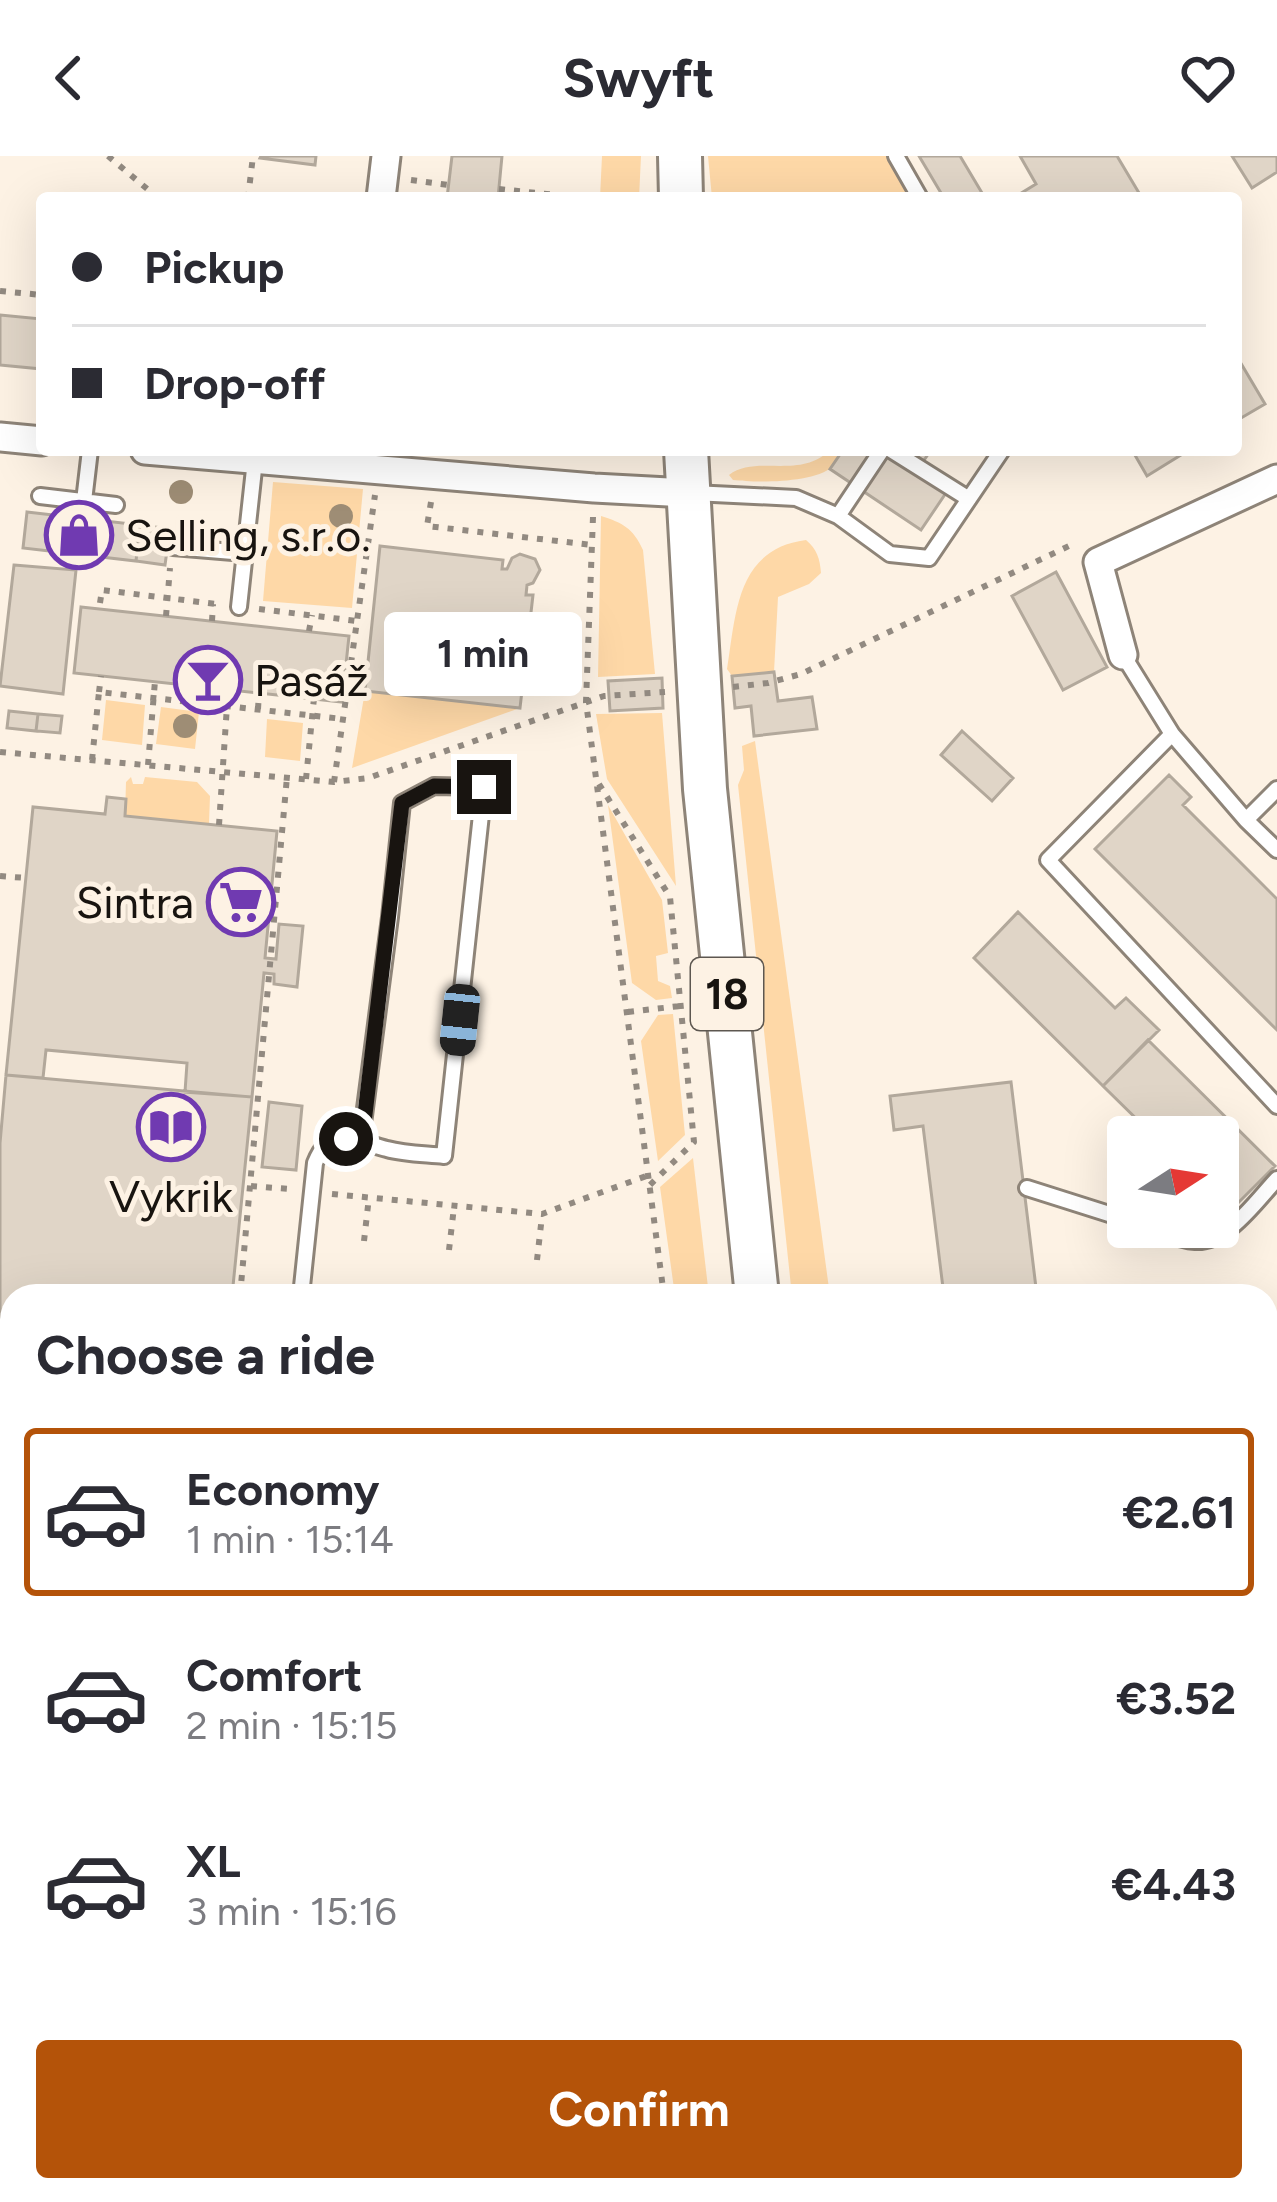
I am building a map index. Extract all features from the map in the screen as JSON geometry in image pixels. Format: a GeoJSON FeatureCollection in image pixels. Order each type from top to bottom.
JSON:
{"type":"FeatureCollection","features":[{"type":"Feature","properties":{"kind":"main road"},"geometry":{"type":"LineString","coordinates":[[680,156],[681,192]]}},
{"type":"Feature","properties":{"kind":"main road","name":"18"},"geometry":{"type":"LineString","coordinates":[[686,456],[705,789],[757,1284]]}},
{"type":"Feature","properties":{"kind":"street"},"geometry":{"type":"LineString","coordinates":[[382,192],[386,156]]}},
{"type":"Feature","properties":{"kind":"street"},"geometry":{"type":"LineString","coordinates":[[0,437],[36,440]]}},
{"type":"Feature","properties":{"kind":"street"},"geometry":{"type":"LineString","coordinates":[[211,456],[688,493]]}},
{"type":"Feature","properties":{"kind":"street"},"geometry":{"type":"LineString","coordinates":[[1123,655],[1098,562],[1277,478]]}},
{"type":"Feature","properties":{"kind":"lane"},"geometry":{"type":"LineString","coordinates":[[896,156],[917,192]]}},
{"type":"Feature","properties":{"kind":"lane"},"geometry":{"type":"LineString","coordinates":[[84,501],[89,456]]}},
{"type":"Feature","properties":{"kind":"lane"},"geometry":{"type":"LineString","coordinates":[[838,516],[878,456]]}},
{"type":"Feature","properties":{"kind":"lane"},"geometry":{"type":"LineString","coordinates":[[901,456],[969,499]]}},
{"type":"Feature","properties":{"kind":"lane"},"geometry":{"type":"LineString","coordinates":[[688,493],[796,498],[838,516],[890,554],[929,558],[998,456]]}},
{"type":"Feature","properties":{"kind":"lane"},"geometry":{"type":"LineString","coordinates":[[239,607],[255,460]]}},
{"type":"Feature","properties":{"kind":"lane"},"geometry":{"type":"LineString","coordinates":[[40,496],[116,505]]}},
{"type":"Feature","properties":{"kind":"lane"},"geometry":{"type":"LineString","coordinates":[[173,547],[245,554]]}},
{"type":"Feature","properties":{"kind":"lane"},"geometry":{"type":"LineString","coordinates":[[1123,655],[1172,734],[1277,850]]}},
{"type":"Feature","properties":{"kind":"lane"},"geometry":{"type":"LineString","coordinates":[[1172,734],[1048,860],[1277,1106]]}},
{"type":"Feature","properties":{"kind":"lane"},"geometry":{"type":"LineString","coordinates":[[302,1284],[316,1162],[322,1147],[334,1138],[362,1139],[386,1149],[444,1156],[484,787],[434,786],[402,803],[362,1139]]}},
{"type":"Feature","properties":{"kind":"lane"},"geometry":{"type":"LineString","coordinates":[[1246,820],[1277,789]]}},
{"type":"Feature","properties":{"kind":"lane"},"geometry":{"type":"LineString","coordinates":[[1239,1218],[1277,1179]]}},
{"type":"Feature","properties":{"kind":"lane"},"geometry":{"type":"LineString","coordinates":[[1027,1188],[1107,1213]]}},
{"type":"Feature","properties":{"kind":"path"},"geometry":{"type":"LineString","coordinates":[[108,156],[151,192]]}},
{"type":"Feature","properties":{"kind":"path"},"geometry":{"type":"LineString","coordinates":[[122,168],[123,156]]}},
{"type":"Feature","properties":{"kind":"path"},"geometry":{"type":"LineString","coordinates":[[249,192],[253,156]]}},
{"type":"Feature","properties":{"kind":"path"},"geometry":{"type":"LineString","coordinates":[[411,180],[448,185]]}},
{"type":"Feature","properties":{"kind":"path"},"geometry":{"type":"LineString","coordinates":[[499,189],[528,192]]}},
{"type":"Feature","properties":{"kind":"path"},"geometry":{"type":"LineString","coordinates":[[0,291],[36,294]]}},
{"type":"Feature","properties":{"kind":"path"},"geometry":{"type":"LineString","coordinates":[[334,782],[379,470]]}},
{"type":"Feature","properties":{"kind":"path"},"geometry":{"type":"LineString","coordinates":[[435,475],[427,526],[592,545]]}},
{"type":"Feature","properties":{"kind":"path"},"geometry":{"type":"LineString","coordinates":[[594,488],[586,702],[662,1284]]}},
{"type":"Feature","properties":{"kind":"path"},"geometry":{"type":"LineString","coordinates":[[166,616],[173,547]]}},
{"type":"Feature","properties":{"kind":"path"},"geometry":{"type":"LineString","coordinates":[[727,688],[801,674],[951,601]]}},
{"type":"Feature","properties":{"kind":"path"},"geometry":{"type":"LineString","coordinates":[[212,621],[213,604]]}},
{"type":"Feature","properties":{"kind":"path"},"geometry":{"type":"LineString","coordinates":[[262,626],[265,610]]}},
{"type":"Feature","properties":{"kind":"path"},"geometry":{"type":"LineString","coordinates":[[309,631],[312,615]]}},
{"type":"Feature","properties":{"kind":"path"},"geometry":{"type":"LineString","coordinates":[[92,760],[100,676]]}},
{"type":"Feature","properties":{"kind":"path"},"geometry":{"type":"LineString","coordinates":[[148,765],[155,681]]}},
{"type":"Feature","properties":{"kind":"path"},"geometry":{"type":"LineString","coordinates":[[206,704],[209,687]]}},
{"type":"Feature","properties":{"kind":"path"},"geometry":{"type":"LineString","coordinates":[[99,692],[343,718]]}},
{"type":"Feature","properties":{"kind":"path"},"geometry":{"type":"LineString","coordinates":[[0,752],[334,782],[368,778],[604,696],[667,692]]}},
{"type":"Feature","properties":{"kind":"path"},"geometry":{"type":"LineString","coordinates":[[258,710],[259,693]]}},
{"type":"Feature","properties":{"kind":"path"},"geometry":{"type":"LineString","coordinates":[[306,779],[314,698]]}},
{"type":"Feature","properties":{"kind":"path"},"geometry":{"type":"LineString","coordinates":[[218,825],[227,706]]}},
{"type":"Feature","properties":{"kind":"path"},"geometry":{"type":"LineString","coordinates":[[241,1284],[287,777]]}},
{"type":"Feature","properties":{"kind":"path"},"geometry":{"type":"LineString","coordinates":[[597,781],[670,897],[694,1142],[650,1185]]}},
{"type":"Feature","properties":{"kind":"path"},"geometry":{"type":"LineString","coordinates":[[0,876],[26,878]]}},
{"type":"Feature","properties":{"kind":"path"},"geometry":{"type":"LineString","coordinates":[[628,1012],[680,1006]]}},
{"type":"Feature","properties":{"kind":"path"},"geometry":{"type":"LineString","coordinates":[[251,1186],[542,1214],[650,1175]]}},
{"type":"Feature","properties":{"kind":"path"},"geometry":{"type":"LineString","coordinates":[[364,1241],[369,1197]]}},
{"type":"Feature","properties":{"kind":"path"},"geometry":{"type":"LineString","coordinates":[[449,1250],[454,1207]]}},
{"type":"Feature","properties":{"kind":"path"},"geometry":{"type":"LineString","coordinates":[[537,1260],[542,1214]]}},
{"type":"Feature","properties":{"kind":"shaded area"},"geometry":{"type":"Polygon","coordinates":[[[602,156],[641,156],[639,192],[600,192],[602,156]]]}},
{"type":"Feature","properties":{"kind":"shaded area"},"geometry":{"type":"Polygon","coordinates":[[[708,156],[888,156],[909,192],[711,192],[708,156]]]}},
{"type":"Feature","properties":{"kind":"shaded area"},"geometry":{"type":"Polygon","coordinates":[[[839,456],[824,472],[785,481],[733,480],[729,475],[752,466],[792,466],[839,456]]]}},
{"type":"Feature","properties":{"kind":"shaded area"},"geometry":{"type":"Polygon","coordinates":[[[273,482],[363,489],[352,608],[263,601],[273,482]]]}},
{"type":"Feature","properties":{"kind":"shaded area"},"geometry":{"type":"Polygon","coordinates":[[[601,516],[626,527],[643,550],[655,674],[598,677],[601,516]]]}},
{"type":"Feature","properties":{"kind":"shaded area"},"geometry":{"type":"Polygon","coordinates":[[[806,540],[817,555],[821,573],[809,584],[778,597],[774,672],[732,676],[727,669],[737,606],[753,570],[765,556],[806,540]]]}},
{"type":"Feature","properties":{"kind":"shaded area"},"geometry":{"type":"Polygon","coordinates":[[[365,691],[520,708],[352,768],[365,691]]]}},
{"type":"Feature","properties":{"kind":"shaded area"},"geometry":{"type":"Polygon","coordinates":[[[106,700],[145,705],[142,745],[102,740],[106,700]]]}},
{"type":"Feature","properties":{"kind":"shaded area"},"geometry":{"type":"Polygon","coordinates":[[[161,707],[199,712],[195,749],[156,744],[161,707]]]}},
{"type":"Feature","properties":{"kind":"shaded area"},"geometry":{"type":"Polygon","coordinates":[[[662,713],[676,886],[607,779],[596,714],[662,713]]]}},
{"type":"Feature","properties":{"kind":"shaded area"},"geometry":{"type":"Polygon","coordinates":[[[267,719],[303,723],[300,761],[265,757],[267,719]]]}},
{"type":"Feature","properties":{"kind":"shaded area"},"geometry":{"type":"Polygon","coordinates":[[[755,741],[828,1284],[791,1284],[738,785],[744,770],[742,746],[755,741]]]}},
{"type":"Feature","properties":{"kind":"shaded area"},"geometry":{"type":"Polygon","coordinates":[[[131,777],[133,784],[143,784],[145,777],[197,782],[210,796],[209,824],[125,816],[126,782],[131,777]]]}},
{"type":"Feature","properties":{"kind":"shaded area"},"geometry":{"type":"Polygon","coordinates":[[[608,805],[662,900],[668,953],[656,956],[658,981],[670,986],[672,998],[656,1000],[632,983],[608,805]]]}},
{"type":"Feature","properties":{"kind":"shaded area"},"geometry":{"type":"Polygon","coordinates":[[[673,1014],[685,1135],[658,1161],[641,1041],[658,1015],[673,1014]]]}},
{"type":"Feature","properties":{"kind":"shaded area"},"geometry":{"type":"Polygon","coordinates":[[[693,1158],[708,1284],[673,1284],[660,1187],[693,1158]]]}},
{"type":"Feature","properties":{"kind":"building"},"geometry":{"type":"Polygon","coordinates":[[[261,156],[316,156],[315,165],[261,156]]]}},
{"type":"Feature","properties":{"kind":"building"},"geometry":{"type":"Polygon","coordinates":[[[452,156],[502,156],[499,192],[448,192],[452,156]]]}},
{"type":"Feature","properties":{"kind":"building"},"geometry":{"type":"Polygon","coordinates":[[[919,156],[960,156],[981,192],[940,192],[919,156]]]}},
{"type":"Feature","properties":{"kind":"building"},"geometry":{"type":"Polygon","coordinates":[[[1020,156],[1117,156],[1138,192],[1023,192],[1036,184],[1020,156]]]}},
{"type":"Feature","properties":{"kind":"building"},"geometry":{"type":"Polygon","coordinates":[[[1232,156],[1277,156],[1277,172],[1252,188],[1232,156]]]}},
{"type":"Feature","properties":{"kind":"building"},"geometry":{"type":"Polygon","coordinates":[[[0,315],[36,318],[36,368],[0,365],[0,315]]]}},
{"type":"Feature","properties":{"kind":"building"},"geometry":{"type":"Polygon","coordinates":[[[1242,365],[1265,404],[1242,417],[1242,365]]]}},
{"type":"Feature","properties":{"kind":"building"},"geometry":{"type":"Polygon","coordinates":[[[839,456],[927,456],[920,466],[950,487],[921,530],[830,469],[839,456]]]}},
{"type":"Feature","properties":{"kind":"building"},"geometry":{"type":"Polygon","coordinates":[[[1135,456],[1179,456],[1147,476],[1135,456]]]}},
{"type":"Feature","properties":{"kind":"building"},"geometry":{"type":"Polygon","coordinates":[[[27,512],[140,525],[136,561],[23,548],[27,512]]]}},
{"type":"Feature","properties":{"kind":"building"},"geometry":{"type":"Polygon","coordinates":[[[140,525],[170,529],[165,565],[136,561],[140,525]]]}},
{"type":"Feature","properties":{"kind":"building"},"geometry":{"type":"Polygon","coordinates":[[[380,546],[503,560],[502,569],[520,554],[535,559],[540,570],[527,585],[526,595],[533,595],[520,708],[365,691],[380,546]]]}},
{"type":"Feature","properties":{"kind":"building"},"geometry":{"type":"Polygon","coordinates":[[[14,565],[76,570],[63,694],[0,686],[14,565]]]}},
{"type":"Feature","properties":{"kind":"building"},"geometry":{"type":"Polygon","coordinates":[[[1056,572],[1107,667],[1063,690],[1012,596],[1056,572]]]}},
{"type":"Feature","properties":{"kind":"building"},"geometry":{"type":"Polygon","coordinates":[[[81,607],[349,636],[342,702],[74,673],[81,607]]]}},
{"type":"Feature","properties":{"kind":"building"},"geometry":{"type":"Polygon","coordinates":[[[774,672],[778,701],[812,697],[817,729],[754,736],[751,706],[735,708],[732,676],[774,672]]]}},
{"type":"Feature","properties":{"kind":"building"},"geometry":{"type":"Polygon","coordinates":[[[662,678],[663,708],[610,711],[608,681],[662,678]]]}},
{"type":"Feature","properties":{"kind":"building"},"geometry":{"type":"Polygon","coordinates":[[[9,711],[38,714],[36,731],[7,728],[9,711]]]}},
{"type":"Feature","properties":{"kind":"building"},"geometry":{"type":"Polygon","coordinates":[[[38,714],[62,716],[60,733],[36,731],[38,714]]]}},
{"type":"Feature","properties":{"kind":"building"},"geometry":{"type":"Polygon","coordinates":[[[962,731],[1013,778],[992,801],[941,755],[962,731]]]}},
{"type":"Feature","properties":{"kind":"building"},"geometry":{"type":"Polygon","coordinates":[[[1169,775],[1191,797],[1183,805],[1277,899],[1277,1030],[1095,849],[1169,775]]]}},
{"type":"Feature","properties":{"kind":"building"},"geometry":{"type":"Polygon","coordinates":[[[107,797],[126,799],[125,816],[277,831],[265,958],[276,959],[279,924],[303,926],[297,987],[274,984],[274,974],[264,973],[252,1097],[185,1092],[187,1063],[46,1050],[43,1078],[6,1075],[33,807],[105,814],[107,797]]]}},
{"type":"Feature","properties":{"kind":"building"},"geometry":{"type":"Polygon","coordinates":[[[1018,912],[1115,1008],[1126,998],[1159,1030],[1103,1086],[974,958],[1018,912]]]}},
{"type":"Feature","properties":{"kind":"building"},"geometry":{"type":"Polygon","coordinates":[[[1148,1040],[1225,1116],[1134,1116],[1103,1086],[1148,1040]]]}},
{"type":"Feature","properties":{"kind":"building"},"geometry":{"type":"Polygon","coordinates":[[[6,1075],[252,1097],[233,1284],[0,1284],[0,1143],[6,1075]]]}},
{"type":"Feature","properties":{"kind":"building"},"geometry":{"type":"Polygon","coordinates":[[[1011,1082],[1036,1284],[943,1284],[923,1126],[894,1130],[890,1096],[1011,1082]]]}},
{"type":"Feature","properties":{"kind":"building"},"geometry":{"type":"Polygon","coordinates":[[[269,1102],[302,1106],[296,1170],[262,1167],[269,1102]]]}},
{"type":"Feature","properties":{"kind":"building"},"geometry":{"type":"Polygon","coordinates":[[[1239,1130],[1275,1166],[1239,1202],[1239,1130]]]}},
{"type":"Feature","properties":{"kind":"place","name":"Selling, s.r.o."},"geometry":{"type":"Point","coordinates":[79,535]}},
{"type":"Feature","properties":{"kind":"place","name":"Pasáž"},"geometry":{"type":"Point","coordinates":[208,680]}},
{"type":"Feature","properties":{"kind":"place","name":"Sintra"},"geometry":{"type":"Point","coordinates":[241,902]}},
{"type":"Feature","properties":{"kind":"place","name":"Vykrik"},"geometry":{"type":"Point","coordinates":[171,1127]}},
{"type":"Feature","properties":{"kind":"route"},"geometry":{"type":"LineString","coordinates":[[346,1139],[362,1139],[402,803],[434,786],[484,787]]}}]}
